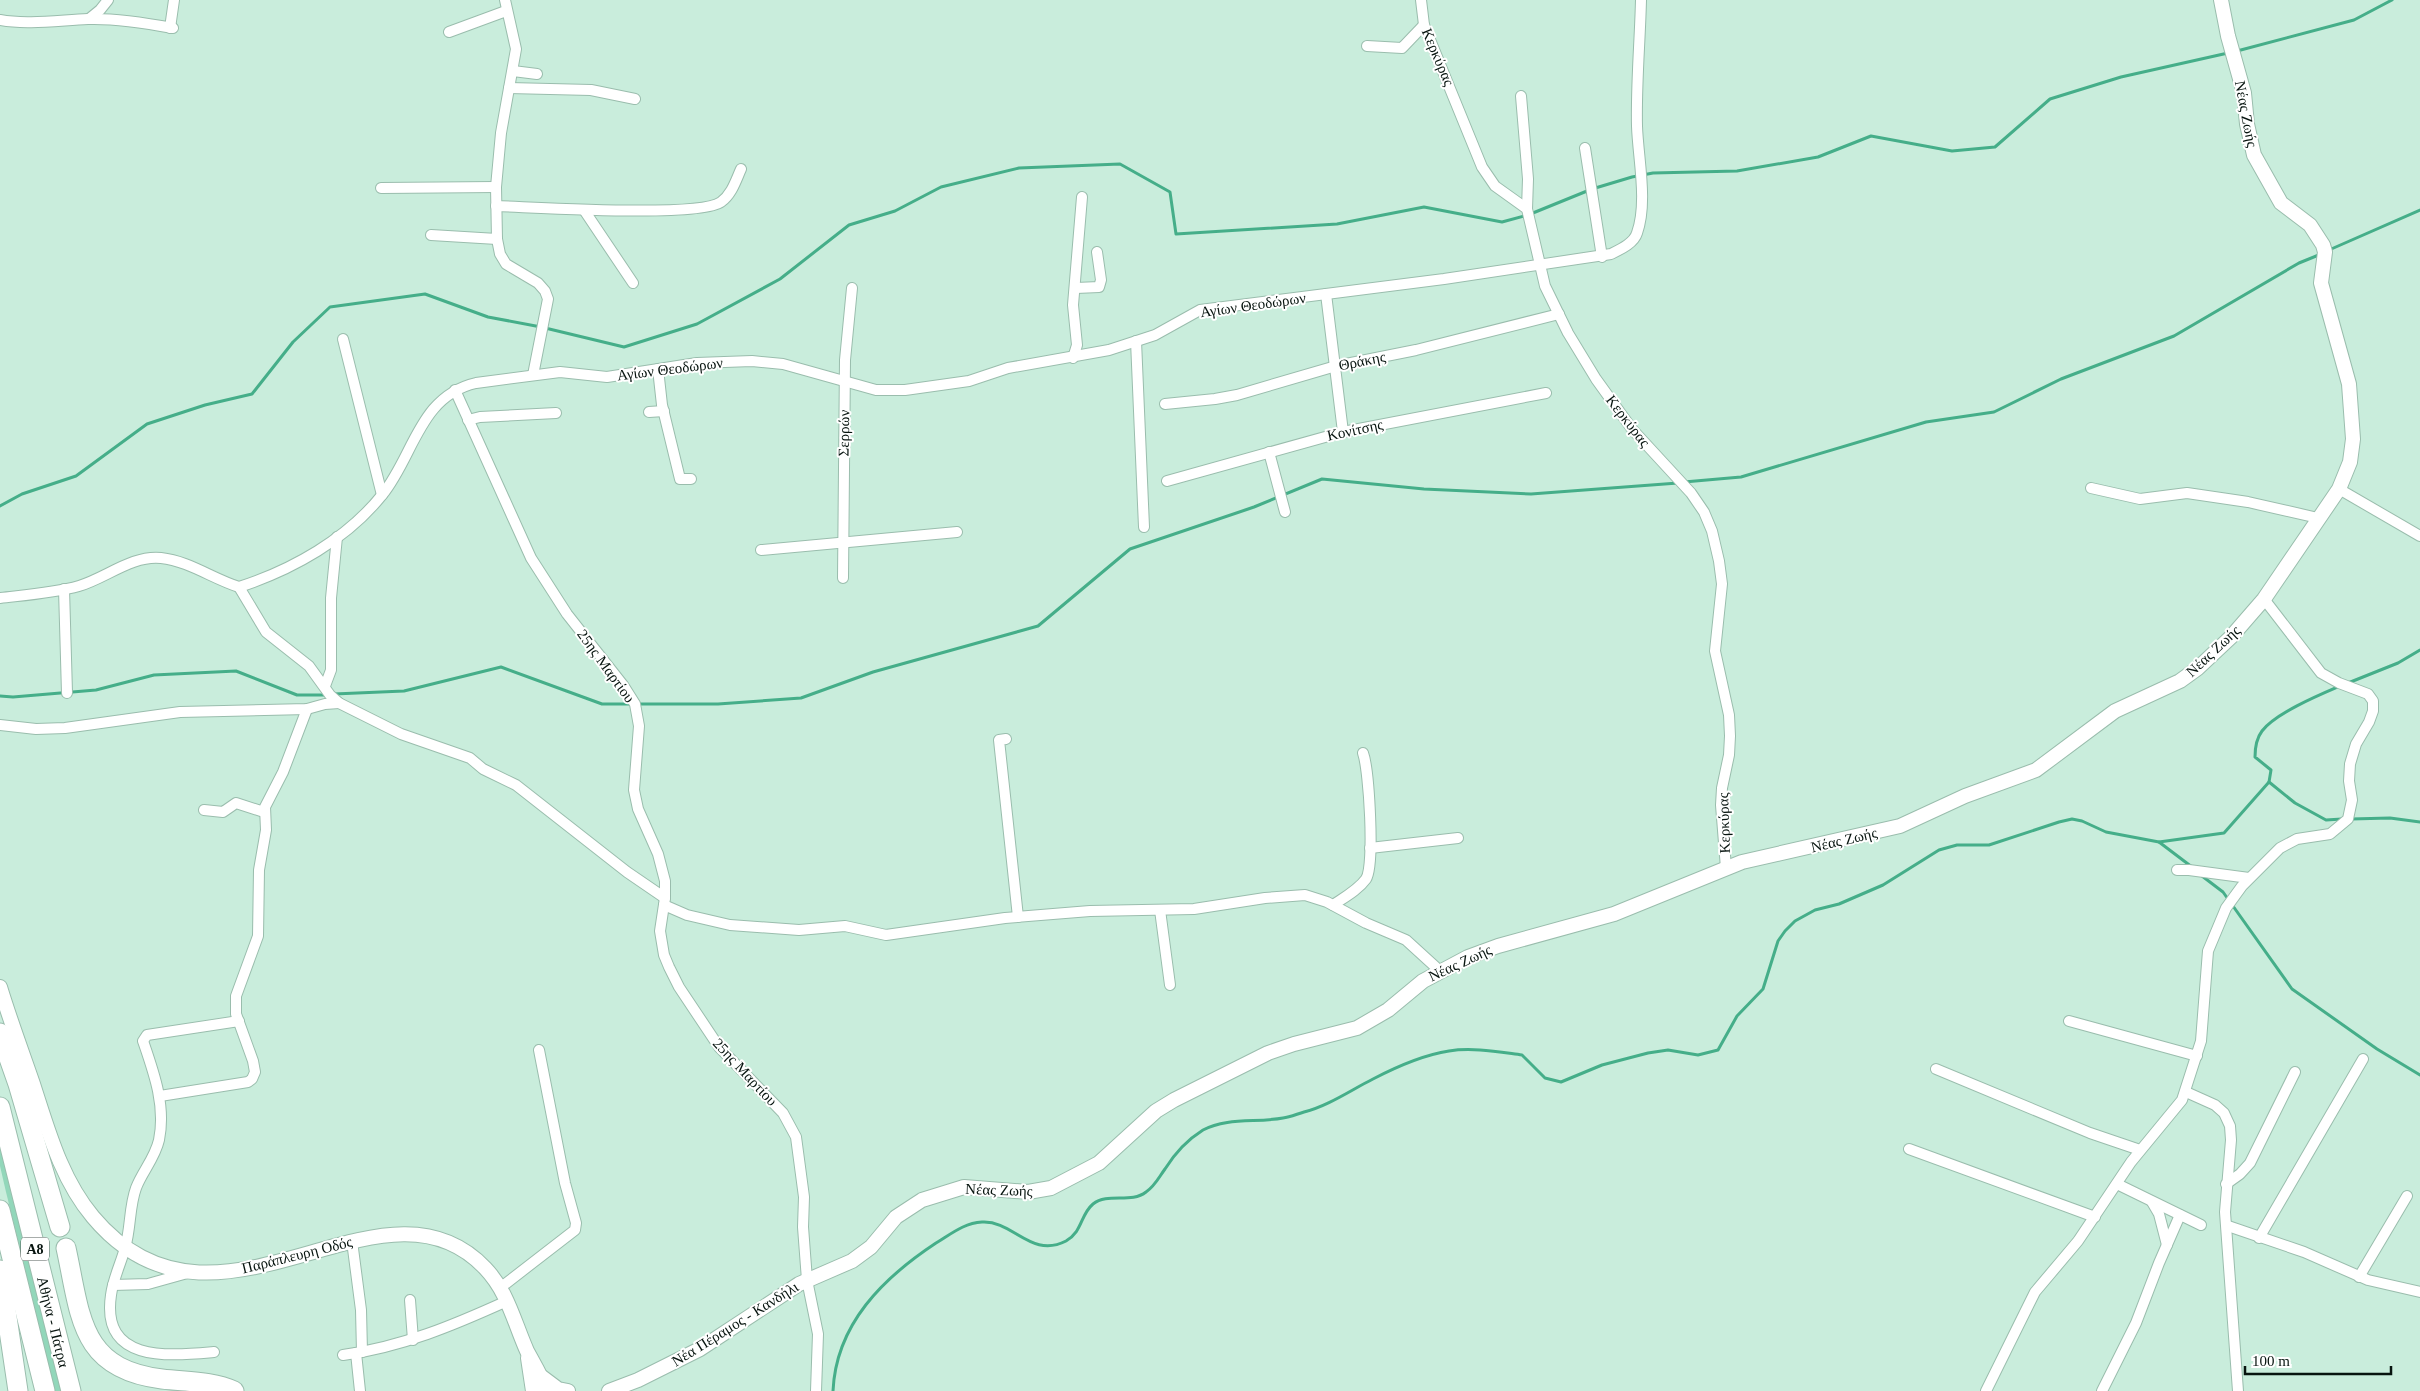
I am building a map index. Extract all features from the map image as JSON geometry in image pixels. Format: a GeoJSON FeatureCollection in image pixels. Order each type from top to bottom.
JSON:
{"type":"FeatureCollection","features":[{"type":"Feature","properties":{"kind":"highway"},"geometry":{"type":"LineString","coordinates":[[0,1033],[18,1084],[60,1227]]}},
{"type":"Feature","properties":{"kind":"highway","name":"Αθήνα - Πάτρα"},"geometry":{"type":"LineString","coordinates":[[0,1107],[70,1391]]}},
{"type":"Feature","properties":{"kind":"highway","name":"Αθήνα - Πάτρα"},"geometry":{"type":"LineString","coordinates":[[0,1210],[45,1391]]}},
{"type":"Feature","properties":{"kind":"highway"},"geometry":{"type":"LineString","coordinates":[[66,1248],[82,1319],[92,1343],[101,1355],[120,1368],[133,1373],[149,1377],[212,1384],[234,1391]]}},
{"type":"Feature","properties":{"kind":"highway"},"geometry":{"type":"LineString","coordinates":[[0,1270],[18,1391]]}},
{"type":"Feature","properties":{"kind":"street"},"geometry":{"type":"LineString","coordinates":[[89,19],[109,0]]}},
{"type":"Feature","properties":{"kind":"street"},"geometry":{"type":"LineString","coordinates":[[108,20],[109,0]]}},
{"type":"Feature","properties":{"kind":"street"},"geometry":{"type":"LineString","coordinates":[[0,20],[15,23],[89,19],[172,28],[174,0]]}},
{"type":"Feature","properties":{"kind":"street"},"geometry":{"type":"LineString","coordinates":[[505,0],[516,49],[500,133],[496,187],[497,239],[500,254],[506,264],[538,283],[545,290],[548,299],[533,375]]}},
{"type":"Feature","properties":{"kind":"street","name":"Κερκύρας"},"geometry":{"type":"LineString","coordinates":[[1421,0],[1424,25],[1482,167],[1495,186],[1526,209],[1545,286],[1568,333],[1596,379],[1632,429],[1691,493],[1704,512],[1712,532],[1722,584],[1715,651],[1729,729],[1729,755],[1722,788],[1721,805],[1726,868]]}},
{"type":"Feature","properties":{"kind":"street","name":"Αγίων Θεοδώρων"},"geometry":{"type":"LineString","coordinates":[[240,587],[271,576],[312,554],[337,537],[382,495],[432,410],[442,398],[455,390],[476,383],[560,372],[607,377],[698,363],[768,362],[876,390],[906,390],[969,381],[1008,368],[1073,358],[1109,350],[1160,332],[1200,310],[1602,257],[1628,245],[1637,234],[1639,222],[1641,168],[1637,124],[1641,0]]}},
{"type":"Feature","properties":{"kind":"street","name":"Νέας Ζωής"},"geometry":{"type":"LineString","coordinates":[[807,1280],[844,1265],[861,1255],[904,1211],[930,1197],[964,1187],[1037,1192],[1067,1180],[1105,1158],[1156,1111],[1174,1100],[1268,1053],[1294,1044],[1357,1028],[1388,1010],[1422,981],[1440,970],[1498,946],[1614,914],[1742,862],[1900,826],[1965,796],[2036,770],[2115,712],[2190,675],[2231,637],[2264,599],[2339,489],[2352,454],[2351,397],[2339,340],[2323,294],[2322,283],[2325,252],[2323,245],[2310,225],[2282,203],[2254,155],[2247,124],[2244,93],[2228,36],[2221,0]]}},
{"type":"Feature","properties":{"kind":"street"},"geometry":{"type":"LineString","coordinates":[[449,32],[506,11]]}},
{"type":"Feature","properties":{"kind":"street"},"geometry":{"type":"LineString","coordinates":[[1366,46],[1402,48],[1424,25]]}},
{"type":"Feature","properties":{"kind":"street"},"geometry":{"type":"LineString","coordinates":[[513,71],[537,74]]}},
{"type":"Feature","properties":{"kind":"street"},"geometry":{"type":"LineString","coordinates":[[509,88],[591,90],[635,98]]}},
{"type":"Feature","properties":{"kind":"street"},"geometry":{"type":"LineString","coordinates":[[1521,96],[1528,179],[1526,209]]}},
{"type":"Feature","properties":{"kind":"street"},"geometry":{"type":"LineString","coordinates":[[1585,148],[1602,257]]}},
{"type":"Feature","properties":{"kind":"street"},"geometry":{"type":"LineString","coordinates":[[496,206],[584,210],[684,209],[711,206],[721,202],[728,195],[741,169]]}},
{"type":"Feature","properties":{"kind":"street"},"geometry":{"type":"LineString","coordinates":[[381,188],[496,187]]}},
{"type":"Feature","properties":{"kind":"street"},"geometry":{"type":"LineString","coordinates":[[1073,358],[1077,345],[1073,304],[1076,288],[1082,197]]}},
{"type":"Feature","properties":{"kind":"street"},"geometry":{"type":"LineString","coordinates":[[584,210],[633,282]]}},
{"type":"Feature","properties":{"kind":"street"},"geometry":{"type":"LineString","coordinates":[[431,235],[497,239]]}},
{"type":"Feature","properties":{"kind":"street"},"geometry":{"type":"LineString","coordinates":[[1076,288],[1099,287],[1101,280],[1097,252]]}},
{"type":"Feature","properties":{"kind":"street","name":"Σερρών"},"geometry":{"type":"LineString","coordinates":[[843,578],[846,336],[852,288]]}},
{"type":"Feature","properties":{"kind":"street"},"geometry":{"type":"LineString","coordinates":[[1326,294],[1343,432]]}},
{"type":"Feature","properties":{"kind":"street","name":"Θράκης"},"geometry":{"type":"LineString","coordinates":[[1165,404],[1215,400],[1336,366],[1416,350],[1559,314]]}},
{"type":"Feature","properties":{"kind":"street"},"geometry":{"type":"LineString","coordinates":[[343,339],[382,495]]}},
{"type":"Feature","properties":{"kind":"street"},"geometry":{"type":"LineString","coordinates":[[1136,341],[1144,527]]}},
{"type":"Feature","properties":{"kind":"street"},"geometry":{"type":"LineString","coordinates":[[658,369],[664,411],[680,480],[691,479]]}},
{"type":"Feature","properties":{"kind":"street","name":"25ης Μαρτίου"},"geometry":{"type":"LineString","coordinates":[[455,390],[539,573],[567,614],[623,685],[635,704],[639,726],[634,790],[638,809],[662,868],[665,901],[660,932],[661,944],[679,987],[720,1047],[764,1092],[792,1126],[796,1137],[804,1196],[803,1227],[807,1280],[818,1334],[816,1391]]}},
{"type":"Feature","properties":{"kind":"street","name":"Κονίτσης"},"geometry":{"type":"LineString","coordinates":[[1167,481],[1343,432],[1546,393]]}},
{"type":"Feature","properties":{"kind":"street"},"geometry":{"type":"LineString","coordinates":[[649,412],[664,411]]}},
{"type":"Feature","properties":{"kind":"street"},"geometry":{"type":"LineString","coordinates":[[468,420],[480,416],[556,413]]}},
{"type":"Feature","properties":{"kind":"street"},"geometry":{"type":"LineString","coordinates":[[1269,452],[1285,512]]}},
{"type":"Feature","properties":{"kind":"street"},"geometry":{"type":"LineString","coordinates":[[2091,488],[2140,499],[2187,494],[2248,502],[2318,518]]}},
{"type":"Feature","properties":{"kind":"street"},"geometry":{"type":"LineString","coordinates":[[2339,489],[2420,536]]}},
{"type":"Feature","properties":{"kind":"street"},"geometry":{"type":"LineString","coordinates":[[762,550],[957,532]]}},
{"type":"Feature","properties":{"kind":"street"},"geometry":{"type":"LineString","coordinates":[[325,686],[331,670],[331,598],[337,537]]}},
{"type":"Feature","properties":{"kind":"street"},"geometry":{"type":"LineString","coordinates":[[0,598],[64,589],[101,578],[138,560],[160,558],[188,565],[240,587],[266,632],[309,666],[340,703],[402,734],[470,758],[483,769],[516,785],[665,901],[687,915],[730,925],[799,930],[845,926],[886,935],[1018,917],[1090,911],[1194,908],[1290,896],[1317,898],[1366,923],[1406,940],[1440,970]]}},
{"type":"Feature","properties":{"kind":"street"},"geometry":{"type":"LineString","coordinates":[[64,589],[66,693]]}},
{"type":"Feature","properties":{"kind":"street"},"geometry":{"type":"LineString","coordinates":[[1986,1391],[2030,1300],[2043,1280],[2078,1241],[2140,1150],[2168,1120],[2186,1092],[2197,1056],[2204,1023],[2208,950],[2222,915],[2249,878],[2272,854],[2288,843],[2330,834],[2348,819],[2352,800],[2349,782],[2350,764],[2356,744],[2369,722],[2373,706],[2368,694],[2339,683],[2316,669],[2264,599]]}},
{"type":"Feature","properties":{"kind":"street"},"geometry":{"type":"LineString","coordinates":[[0,725],[36,729],[65,728],[180,712],[307,709],[324,704],[340,703]]}},
{"type":"Feature","properties":{"kind":"street"},"geometry":{"type":"LineString","coordinates":[[160,1096],[248,1082],[252,1079],[255,1072],[253,1061],[236,1014],[236,996],[258,936],[259,870],[266,830],[264,812],[267,802],[285,767],[307,709]]}},
{"type":"Feature","properties":{"kind":"street"},"geometry":{"type":"LineString","coordinates":[[1006,739],[999,740],[1018,917]]}},
{"type":"Feature","properties":{"kind":"street"},"geometry":{"type":"LineString","coordinates":[[1333,905],[1358,888],[1367,877],[1370,865],[1367,773],[1362,753]]}},
{"type":"Feature","properties":{"kind":"street"},"geometry":{"type":"LineString","coordinates":[[204,810],[223,812],[236,803],[264,812]]}},
{"type":"Feature","properties":{"kind":"street"},"geometry":{"type":"LineString","coordinates":[[1370,848],[1458,838]]}},
{"type":"Feature","properties":{"kind":"street"},"geometry":{"type":"LineString","coordinates":[[2177,870],[2249,878]]}},
{"type":"Feature","properties":{"kind":"street"},"geometry":{"type":"LineString","coordinates":[[1160,910],[1170,985]]}},
{"type":"Feature","properties":{"kind":"street","name":"Παράπλευρη Οδός"},"geometry":{"type":"LineString","coordinates":[[0,987],[64,1170],[93,1216],[126,1247],[155,1263],[192,1272],[222,1273],[257,1268],[352,1241],[400,1233],[438,1239],[463,1250],[474,1258],[485,1268],[500,1288],[508,1301],[527,1350],[542,1377],[547,1391]]}},
{"type":"Feature","properties":{"kind":"street"},"geometry":{"type":"LineString","coordinates":[[214,1352],[174,1354],[137,1350],[126,1345],[119,1338],[111,1313],[113,1286],[126,1247],[137,1187],[159,1142],[160,1096],[143,1041],[147,1035],[239,1020]]}},
{"type":"Feature","properties":{"kind":"street"},"geometry":{"type":"LineString","coordinates":[[2069,1021],[2197,1056]]}},
{"type":"Feature","properties":{"kind":"street"},"geometry":{"type":"LineString","coordinates":[[500,1288],[575,1230],[576,1223],[565,1183],[539,1050]]}},
{"type":"Feature","properties":{"kind":"street"},"geometry":{"type":"LineString","coordinates":[[2259,1238],[2363,1059]]}},
{"type":"Feature","properties":{"kind":"street"},"geometry":{"type":"LineString","coordinates":[[1936,1069],[2090,1132],[2140,1150]]}},
{"type":"Feature","properties":{"kind":"street"},"geometry":{"type":"LineString","coordinates":[[2226,1184],[2240,1174],[2250,1163],[2295,1072]]}},
{"type":"Feature","properties":{"kind":"street"},"geometry":{"type":"LineString","coordinates":[[2186,1092],[2215,1105],[2224,1113],[2231,1140],[2226,1184],[2238,1391]]}},
{"type":"Feature","properties":{"kind":"street"},"geometry":{"type":"LineString","coordinates":[[1909,1149],[2095,1217]]}},
{"type":"Feature","properties":{"kind":"street"},"geometry":{"type":"LineString","coordinates":[[2117,1184],[2201,1224]]}},
{"type":"Feature","properties":{"kind":"street"},"geometry":{"type":"LineString","coordinates":[[2359,1277],[2407,1196]]}},
{"type":"Feature","properties":{"kind":"street"},"geometry":{"type":"LineString","coordinates":[[2152,1202],[2159,1214],[2167,1245]]}},
{"type":"Feature","properties":{"kind":"street"},"geometry":{"type":"LineString","coordinates":[[2102,1391],[2136,1324],[2180,1215]]}},
{"type":"Feature","properties":{"kind":"street"},"geometry":{"type":"LineString","coordinates":[[2228,1226],[2304,1252],[2359,1277],[2420,1292]]}},
{"type":"Feature","properties":{"kind":"street"},"geometry":{"type":"LineString","coordinates":[[352,1241],[361,1310],[360,1391]]}},
{"type":"Feature","properties":{"kind":"street"},"geometry":{"type":"LineString","coordinates":[[113,1286],[148,1284],[192,1272]]}},
{"type":"Feature","properties":{"kind":"street","name":"Νέα Πέραμος - Κανδήλι"},"geometry":{"type":"LineString","coordinates":[[609,1391],[638,1380],[700,1349],[764,1305],[807,1280]]}},
{"type":"Feature","properties":{"kind":"street"},"geometry":{"type":"LineString","coordinates":[[410,1300],[414,1340]]}},
{"type":"Feature","properties":{"kind":"street"},"geometry":{"type":"LineString","coordinates":[[343,1355],[414,1340],[459,1323],[508,1301]]}},
{"type":"Feature","properties":{"kind":"street","name":"Παράπλευρη Οδός"},"geometry":{"type":"LineString","coordinates":[[527,1350],[533,1391]]}},
{"type":"Feature","properties":{"kind":"street"},"geometry":{"type":"LineString","coordinates":[[542,1377],[558,1389],[568,1391]]}},
{"type":"Feature","properties":{"kind":"green space"},"geometry":{"type":"Polygon","coordinates":[[[0,1146],[61,1391],[55,1391],[0,1166],[0,1146]]]}},
{"type":"Feature","properties":{"kind":"waterway"},"geometry":{"type":"LineString","coordinates":[[2237,51],[2354,20],[2392,0]]}},
{"type":"Feature","properties":{"kind":"waterway"},"geometry":{"type":"LineString","coordinates":[[0,506],[22,494],[76,476],[147,424],[205,405],[252,394],[293,342],[330,307],[425,294],[488,317],[541,327],[624,347],[697,324],[780,279],[849,225],[895,211],[941,187],[1019,168],[1120,164],[1170,192],[1176,234],[1337,224],[1424,207],[1502,222],[1528,215],[1592,189],[1632,177],[1653,173],[1737,171],[1818,157],[1871,136],[1952,151],[1995,147],[2050,99],[2121,77],[2228,53]]}},
{"type":"Feature","properties":{"kind":"waterway"},"geometry":{"type":"LineString","coordinates":[[2329,250],[2420,210]]}},
{"type":"Feature","properties":{"kind":"waterway"},"geometry":{"type":"LineString","coordinates":[[1684,482],[1741,477],[1926,422],[1994,412],[2061,379],[2174,336],[2299,263],[2321,254]]}},
{"type":"Feature","properties":{"kind":"waterway"},"geometry":{"type":"LineString","coordinates":[[334,694],[404,691],[501,667],[602,704],[718,704],[801,698],[873,672],[1038,626],[1130,549],[1254,507],[1322,479],[1424,489],[1531,494],[1678,483]]}},
{"type":"Feature","properties":{"kind":"waterway"},"geometry":{"type":"LineString","coordinates":[[2348,683],[2398,663],[2420,650]]}},
{"type":"Feature","properties":{"kind":"waterway"},"geometry":{"type":"LineString","coordinates":[[0,696],[13,697],[96,690],[154,675],[236,671],[297,695],[327,695]]}},
{"type":"Feature","properties":{"kind":"waterway"},"geometry":{"type":"LineString","coordinates":[[833,1391],[836,1367],[843,1345],[853,1324],[866,1305],[898,1271],[936,1243],[963,1227],[982,1222],[993,1223],[1042,1245],[1054,1245],[1066,1241],[1076,1233],[1093,1204],[1106,1199],[1134,1197],[1149,1190],[1177,1152],[1203,1130],[1222,1123],[1283,1118],[1313,1109],[1331,1102],[1400,1066],[1439,1053],[1476,1050],[1522,1055],[1545,1078],[1561,1082],[1602,1065],[1648,1053],[1668,1050],[1698,1055],[1718,1050],[1737,1016],[1763,989],[1778,941],[1795,921],[1815,910],[1839,904],[1883,885],[1939,850],[1957,845],[1989,845],[2072,819],[2082,821],[2106,832],[2159,842],[2224,833],[2269,782],[2271,770],[2255,757],[2256,744],[2262,731],[2287,711],[2340,686]]}},
{"type":"Feature","properties":{"kind":"waterway"},"geometry":{"type":"LineString","coordinates":[[2269,782],[2295,803],[2326,820],[2342,819]]}},
{"type":"Feature","properties":{"kind":"waterway"},"geometry":{"type":"LineString","coordinates":[[2351,819],[2390,818],[2420,822]]}},
{"type":"Feature","properties":{"kind":"waterway"},"geometry":{"type":"LineString","coordinates":[[2159,842],[2192,867]]}},
{"type":"Feature","properties":{"kind":"waterway"},"geometry":{"type":"LineString","coordinates":[[2202,876],[2223,892],[2292,989],[2377,1049],[2420,1075]]}}]}
